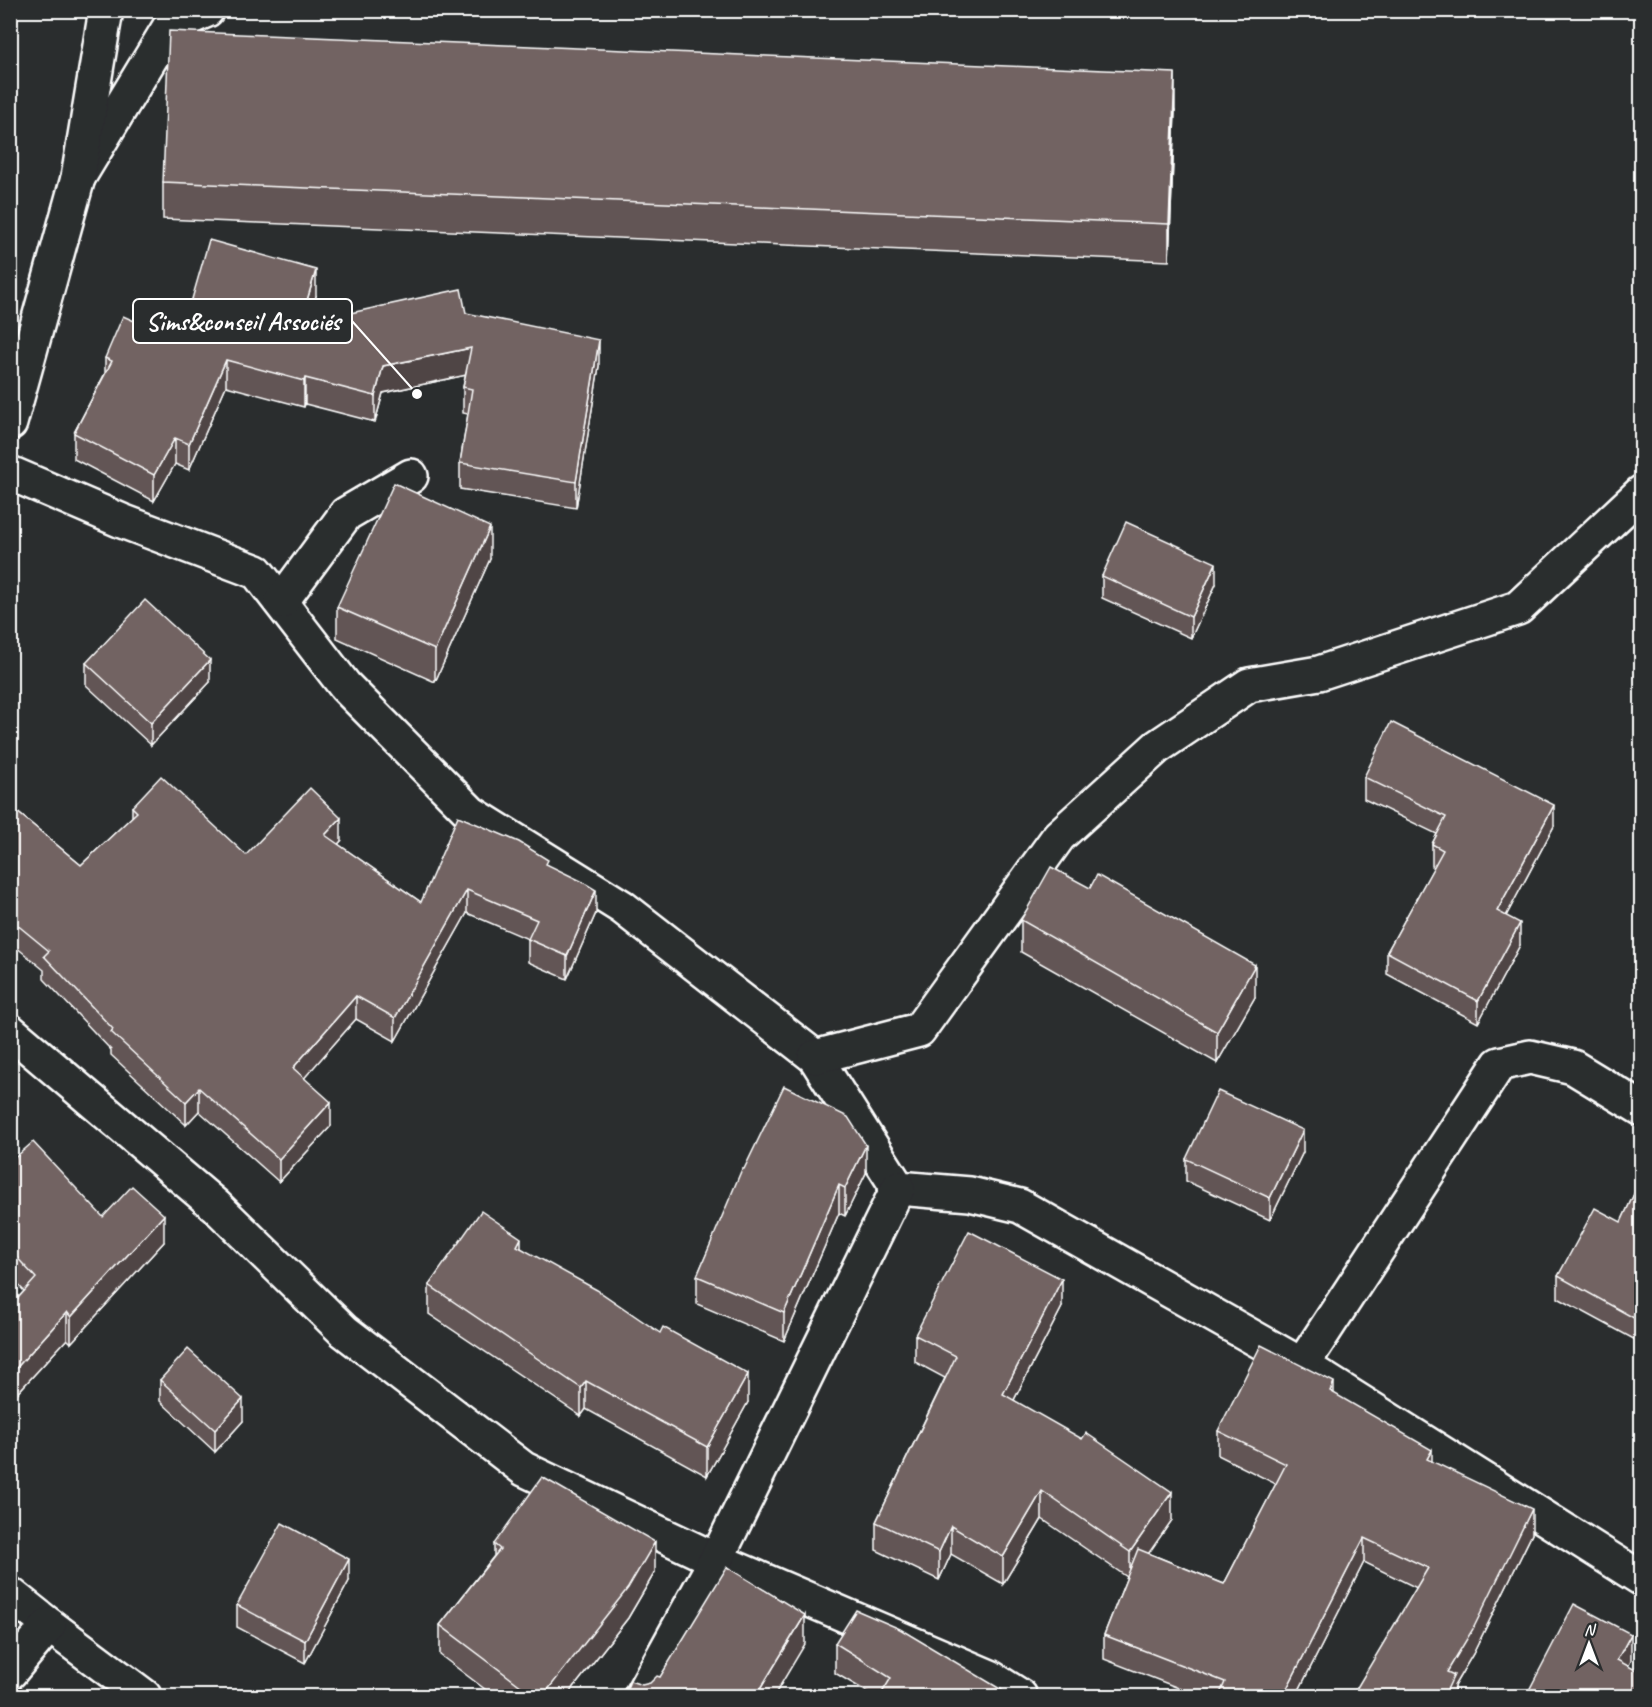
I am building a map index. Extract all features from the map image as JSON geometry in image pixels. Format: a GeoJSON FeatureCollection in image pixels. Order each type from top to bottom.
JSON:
{"type":"FeatureCollection","features":[{"type":"Feature","properties":{"kind":"street"},"geometry":{"type":"LineString","coordinates":[[10,423],[78,178],[106,10]]}},
{"type":"Feature","properties":{"kind":"street"},"geometry":{"type":"LineString","coordinates":[[78,178],[170,26],[207,10]]}},
{"type":"Feature","properties":{"kind":"street"},"geometry":{"type":"LineString","coordinates":[[10,473],[122,521],[257,572],[345,686],[471,813],[622,907],[815,1057],[898,1188]]}},
{"type":"Feature","properties":{"kind":"street"},"geometry":{"type":"LineString","coordinates":[[281,602],[346,514],[411,476]]}},
{"type":"Feature","properties":{"kind":"street"},"geometry":{"type":"LineString","coordinates":[[815,1057],[919,1030],[1059,836],[1157,747],[1249,685],[1319,673],[1518,608],[1641,492]]}},
{"type":"Feature","properties":{"kind":"street"},"geometry":{"type":"LineString","coordinates":[[10,1032],[216,1206],[344,1331],[524,1469],[717,1560],[990,1677],[1020,1696]]}},
{"type":"Feature","properties":{"kind":"street"},"geometry":{"type":"LineString","coordinates":[[1302,1365],[1499,1064],[1530,1057],[1573,1067],[1641,1109]]}},
{"type":"Feature","properties":{"kind":"street"},"geometry":{"type":"LineString","coordinates":[[641,1696],[717,1560],[898,1188]]}},
{"type":"Feature","properties":{"kind":"street"},"geometry":{"type":"LineString","coordinates":[[898,1188],[970,1194],[1020,1206],[1302,1365],[1641,1579]]}},
{"type":"Feature","properties":{"kind":"street"},"geometry":{"type":"LineString","coordinates":[[10,1594],[49,1626],[144,1696]]}},
{"type":"Feature","properties":{"kind":"street"},"geometry":{"type":"LineString","coordinates":[[10,1672],[49,1626]]}},
{"type":"Feature","properties":{"kind":"building"},"geometry":{"type":"Polygon","coordinates":[[[169,31],[1175,73],[1169,224],[163,182],[169,31]]]}},
{"type":"Feature","properties":{"kind":"building"},"geometry":{"type":"Polygon","coordinates":[[[209,240],[316,270],[300,324],[461,289],[466,313],[599,340],[576,482],[460,463],[472,389],[463,387],[471,348],[383,366],[375,396],[305,378],[304,381],[226,360],[189,444],[175,438],[154,475],[74,433],[112,361],[105,358],[123,316],[180,341],[209,240]]]}},
{"type":"Feature","properties":{"kind":"building"},"geometry":{"type":"Polygon","coordinates":[[[394,483],[490,527],[435,650],[337,607],[394,483]]]}},
{"type":"Feature","properties":{"kind":"building"},"geometry":{"type":"Polygon","coordinates":[[[1126,522],[1216,563],[1191,617],[1102,576],[1126,522]]]}},
{"type":"Feature","properties":{"kind":"building"},"geometry":{"type":"Polygon","coordinates":[[[145,600],[210,660],[151,723],[86,663],[145,600]]]}},
{"type":"Feature","properties":{"kind":"building"},"geometry":{"type":"Polygon","coordinates":[[[1391,722],[1554,805],[1497,911],[1520,923],[1478,1001],[1387,952],[1443,850],[1432,844],[1446,817],[1364,777],[1391,722]]]}},
{"type":"Feature","properties":{"kind":"building"},"geometry":{"type":"Polygon","coordinates":[[[161,776],[246,855],[310,788],[341,818],[325,835],[421,902],[458,816],[519,842],[548,860],[546,864],[596,890],[567,956],[528,939],[537,920],[467,890],[395,1018],[356,996],[293,1068],[331,1102],[279,1159],[199,1088],[186,1102],[111,1032],[113,1029],[44,956],[49,951],[10,919],[10,806],[81,865],[137,812],[132,807],[161,776]]]}},
{"type":"Feature","properties":{"kind":"building"},"geometry":{"type":"Polygon","coordinates":[[[1051,867],[1090,888],[1097,875],[1255,965],[1217,1032],[1021,920],[1051,867]]]}},
{"type":"Feature","properties":{"kind":"building"},"geometry":{"type":"Polygon","coordinates":[[[784,1086],[848,1117],[866,1145],[845,1188],[839,1185],[784,1313],[697,1276],[742,1169],[784,1086]]]}},
{"type":"Feature","properties":{"kind":"building"},"geometry":{"type":"Polygon","coordinates":[[[1218,1091],[1303,1130],[1270,1198],[1186,1159],[1218,1091]]]}},
{"type":"Feature","properties":{"kind":"building"},"geometry":{"type":"Polygon","coordinates":[[[33,1142],[103,1217],[132,1186],[164,1215],[71,1317],[67,1312],[10,1375],[10,1307],[36,1278],[10,1250],[10,1162],[33,1142]]]}},
{"type":"Feature","properties":{"kind":"building"},"geometry":{"type":"Polygon","coordinates":[[[1641,1179],[1641,1322],[1558,1276],[1595,1208],[1621,1222],[1641,1179]]]}},
{"type":"Feature","properties":{"kind":"building"},"geometry":{"type":"Polygon","coordinates":[[[481,1211],[521,1238],[517,1246],[597,1290],[660,1333],[663,1327],[748,1374],[707,1447],[586,1381],[581,1388],[429,1285],[481,1211]]]}},
{"type":"Feature","properties":{"kind":"building"},"geometry":{"type":"Polygon","coordinates":[[[969,1231],[1062,1279],[1003,1394],[1082,1439],[1086,1433],[1172,1492],[1130,1552],[1042,1491],[1003,1557],[951,1526],[939,1552],[876,1522],[956,1356],[915,1335],[969,1231]]]}},
{"type":"Feature","properties":{"kind":"building"},"geometry":{"type":"Polygon","coordinates":[[[1261,1345],[1334,1382],[1330,1391],[1432,1450],[1427,1459],[1532,1509],[1473,1629],[1447,1672],[1454,1675],[1444,1696],[1352,1696],[1428,1568],[1364,1538],[1283,1696],[1219,1696],[1225,1682],[1104,1635],[1138,1549],[1224,1584],[1286,1464],[1218,1431],[1261,1345]]]}},
{"type":"Feature","properties":{"kind":"building"},"geometry":{"type":"Polygon","coordinates":[[[188,1349],[243,1399],[215,1430],[160,1380],[188,1349]]]}},
{"type":"Feature","properties":{"kind":"building"},"geometry":{"type":"Polygon","coordinates":[[[542,1477],[655,1542],[628,1588],[543,1696],[534,1696],[440,1625],[500,1549],[494,1544],[542,1477]]]}},
{"type":"Feature","properties":{"kind":"building"},"geometry":{"type":"Polygon","coordinates":[[[282,1523],[349,1559],[305,1641],[237,1605],[282,1523]]]}},
{"type":"Feature","properties":{"kind":"building"},"geometry":{"type":"Polygon","coordinates":[[[727,1567],[805,1615],[756,1696],[624,1696],[630,1681],[642,1685],[650,1683],[657,1676],[660,1677],[727,1567]]]}},
{"type":"Feature","properties":{"kind":"building"},"geometry":{"type":"Polygon","coordinates":[[[1574,1604],[1631,1634],[1617,1660],[1641,1673],[1641,1696],[1526,1696],[1574,1604]]]}},
{"type":"Feature","properties":{"kind":"building"},"geometry":{"type":"Polygon","coordinates":[[[856,1610],[900,1629],[1012,1696],[880,1696],[891,1678],[835,1643],[856,1610]]]}},
{"type":"Feature","properties":{"kind":"place","name":"Sims&conseil Associés"},"geometry":{"type":"Point","coordinates":[417,394]}}]}
